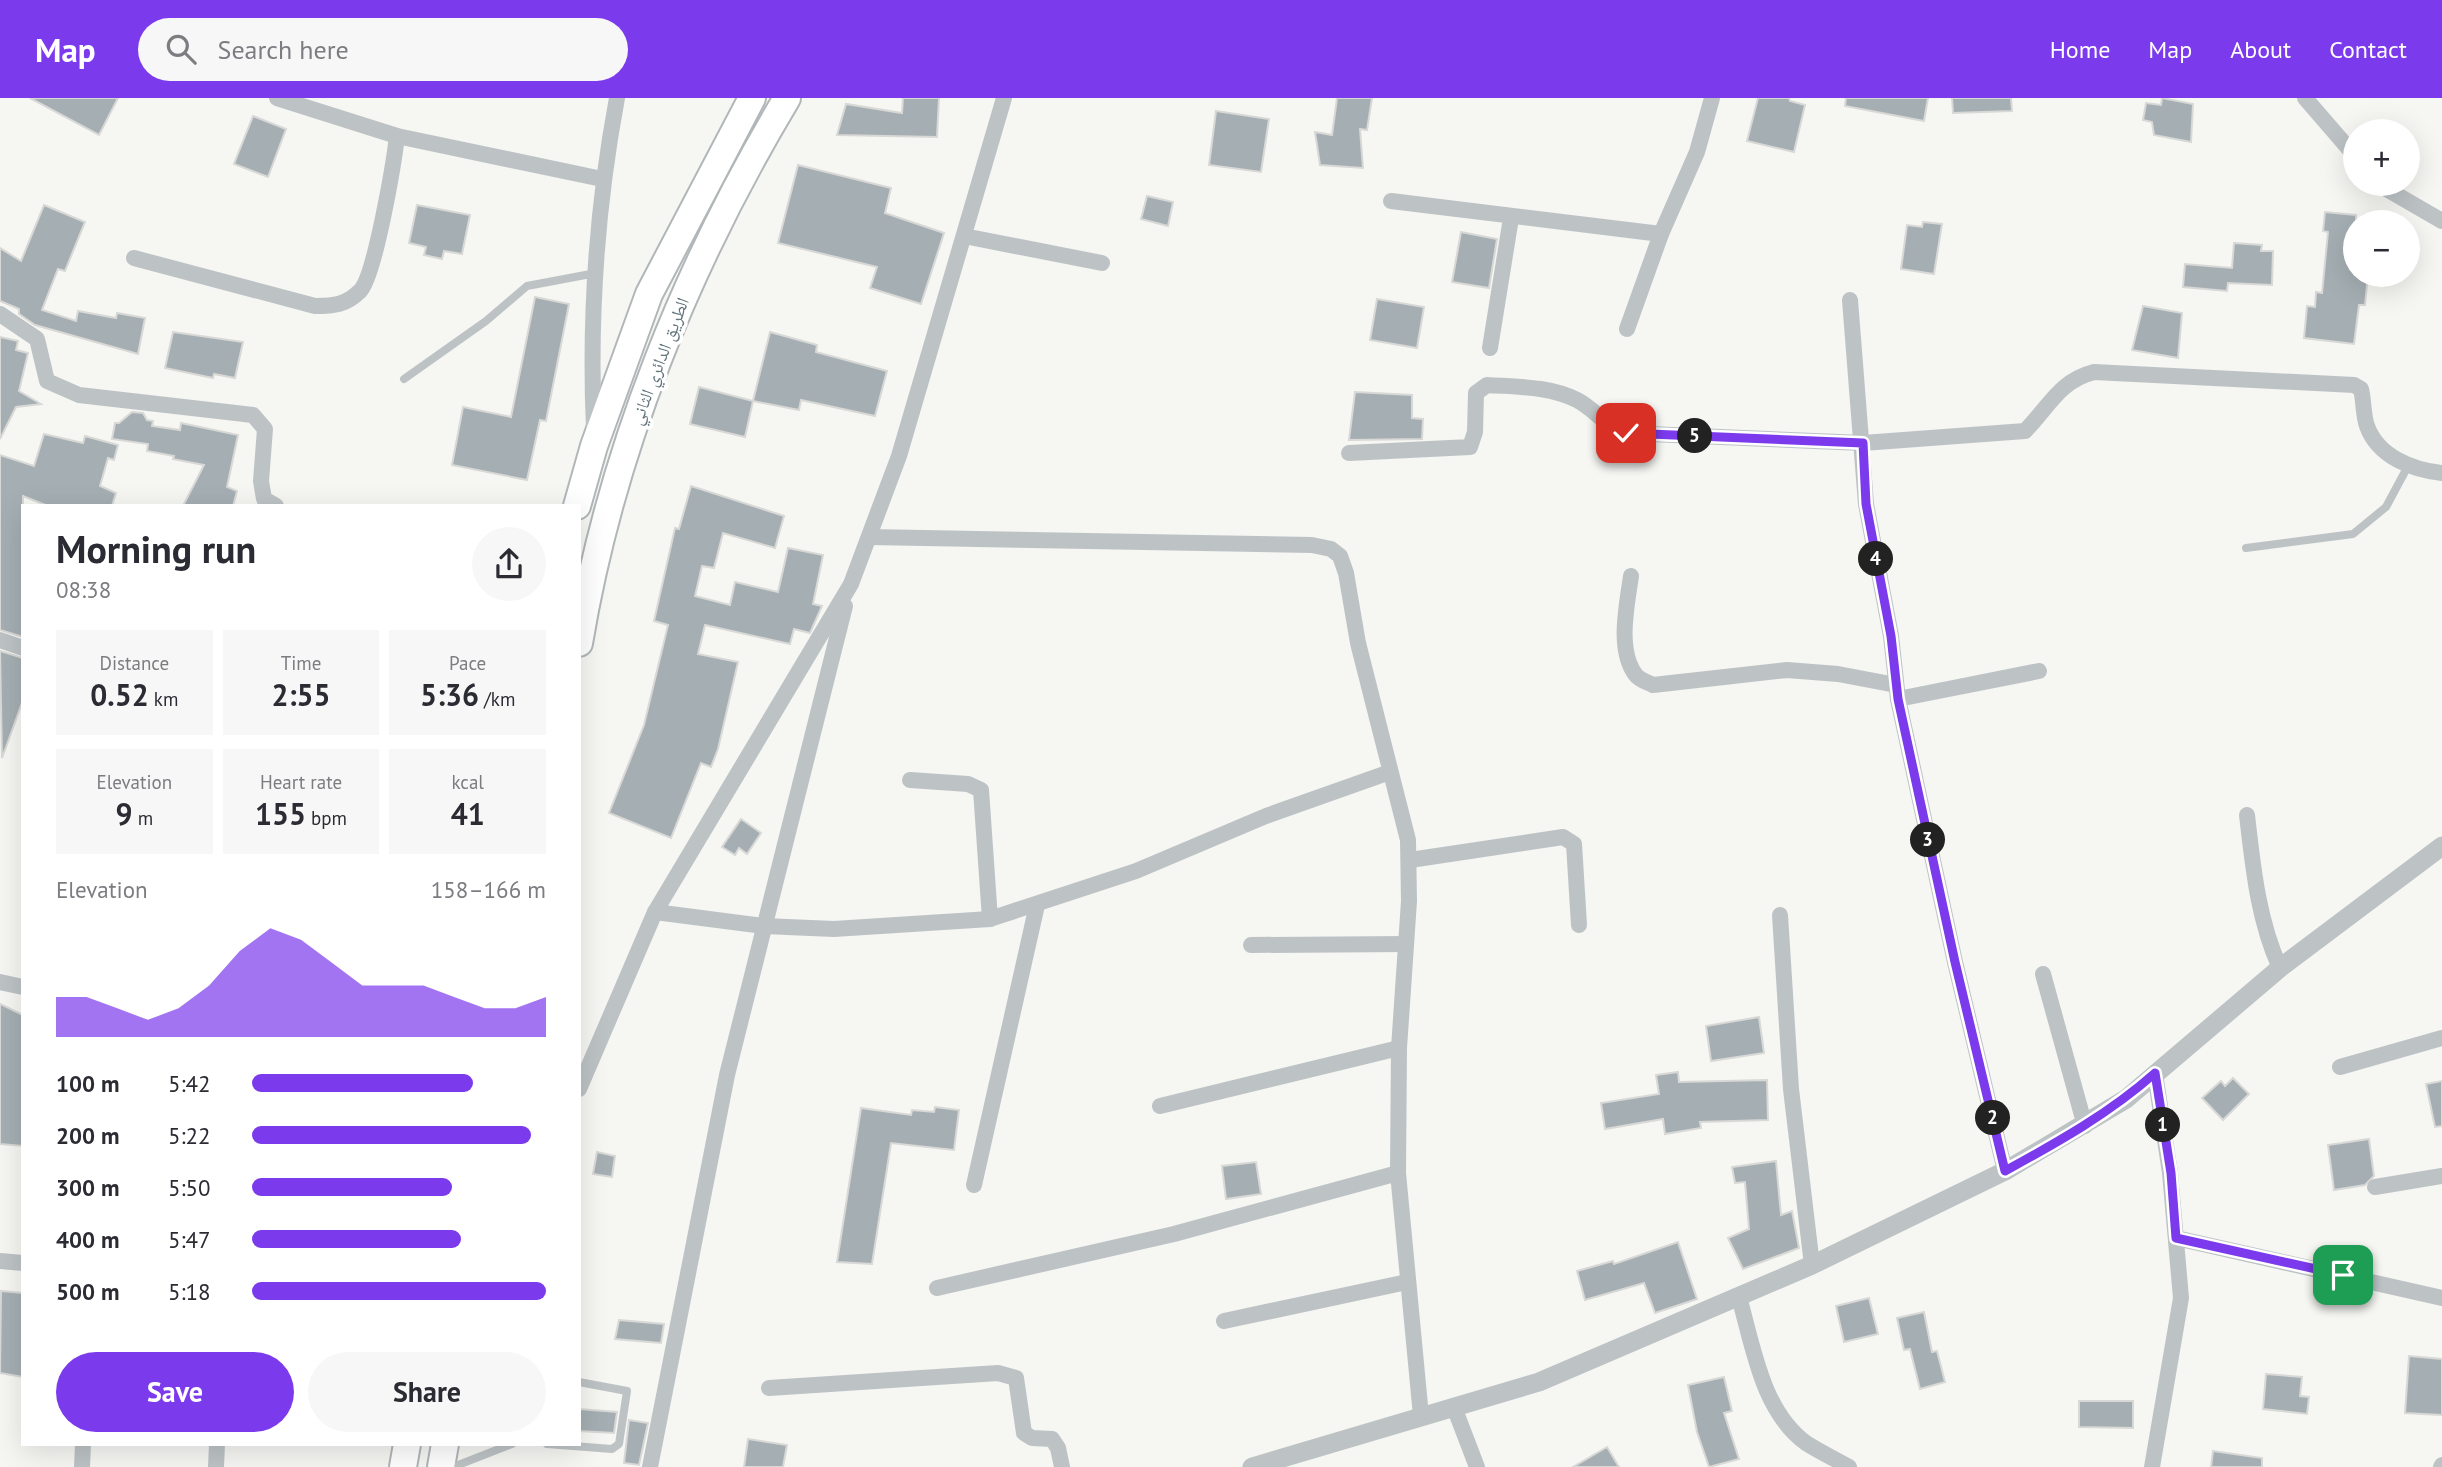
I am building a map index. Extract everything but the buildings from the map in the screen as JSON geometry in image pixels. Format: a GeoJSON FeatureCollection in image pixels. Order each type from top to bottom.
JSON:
{"type":"FeatureCollection","features":[{"type":"Feature","properties":{"kind":"highway","name":"الطريق الدائري الثاني"},"geometry":{"type":"LineString","coordinates":[[578,504],[594,446],[649,294],[752,98]]}},
{"type":"Feature","properties":{"kind":"highway","name":"الطريق الدائري الثاني"},"geometry":{"type":"LineString","coordinates":[[581,631],[589,581],[629,440],[680,303],[787,98]]}},
{"type":"Feature","properties":{"kind":"highway"},"geometry":{"type":"LineString","coordinates":[[403,1467],[407,1446]]}},
{"type":"Feature","properties":{"kind":"highway"},"geometry":{"type":"LineString","coordinates":[[440,1467],[445,1446]]}},
{"type":"Feature","properties":{"kind":"street"},"geometry":{"type":"LineString","coordinates":[[277,98],[397,136],[602,179]]}},
{"type":"Feature","properties":{"kind":"street"},"geometry":{"type":"LineString","coordinates":[[594,446],[591,348],[602,179],[617,98]]}},
{"type":"Feature","properties":{"kind":"street"},"geometry":{"type":"LineString","coordinates":[[650,1467],[727,1074],[851,584],[899,456],[1004,98]]}},
{"type":"Feature","properties":{"kind":"street"},"geometry":{"type":"LineString","coordinates":[[1627,330],[1661,234],[1697,152],[1712,98]]}},
{"type":"Feature","properties":{"kind":"street"},"geometry":{"type":"LineString","coordinates":[[2305,98],[2343,142]]}},
{"type":"Feature","properties":{"kind":"street"},"geometry":{"type":"LineString","coordinates":[[135,258],[315,306],[339,306],[362,289],[391,180],[397,136]]}},
{"type":"Feature","properties":{"kind":"street"},"geometry":{"type":"LineString","coordinates":[[2399,196],[2442,221]]}},
{"type":"Feature","properties":{"kind":"street"},"geometry":{"type":"LineString","coordinates":[[1391,201],[1511,218],[1661,234]]}},
{"type":"Feature","properties":{"kind":"street"},"geometry":{"type":"LineString","coordinates":[[1490,348],[1511,218]]}},
{"type":"Feature","properties":{"kind":"street"},"geometry":{"type":"LineString","coordinates":[[964,236],[1102,263]]}},
{"type":"Feature","properties":{"kind":"street"},"geometry":{"type":"LineString","coordinates":[[1850,300],[1866,504],[1891,636],[1897,692],[1955,962],[2005,1171]]}},
{"type":"Feature","properties":{"kind":"street"},"geometry":{"type":"LineString","coordinates":[[0,314],[37,338],[47,381],[62,389],[79,395],[253,415],[265,429],[261,481],[264,499],[273,504]]}},
{"type":"Feature","properties":{"kind":"street"},"geometry":{"type":"LineString","coordinates":[[1349,453],[1470,447],[1475,432],[1476,393],[1487,386],[1561,393],[1580,401],[1612,429],[1626,433],[1863,443],[2025,431],[2055,393],[2076,377],[2094,372],[2346,383],[2361,389],[2367,426],[2380,447],[2408,466],[2442,472]]}},
{"type":"Feature","properties":{"kind":"street"},"geometry":{"type":"LineString","coordinates":[[869,537],[1312,545],[1331,548],[1340,556],[1346,573],[1358,643],[1401,808],[1410,860],[1399,1048],[1398,1173],[1421,1416]]}},
{"type":"Feature","properties":{"kind":"street"},"geometry":{"type":"LineString","coordinates":[[1631,576],[1626,617],[1628,660],[1637,677],[1653,685],[1787,670],[1838,674],[1897,692],[2039,671]]}},
{"type":"Feature","properties":{"kind":"street"},"geometry":{"type":"LineString","coordinates":[[581,1084],[655,912],[851,584]]}},
{"type":"Feature","properties":{"kind":"street"},"geometry":{"type":"LineString","coordinates":[[0,640],[21,647]]}},
{"type":"Feature","properties":{"kind":"street"},"geometry":{"type":"LineString","coordinates":[[655,912],[764,926],[834,929],[990,919],[1136,872],[1266,816],[1391,772]]}},
{"type":"Feature","properties":{"kind":"street"},"geometry":{"type":"LineString","coordinates":[[910,780],[968,785],[981,790],[990,919]]}},
{"type":"Feature","properties":{"kind":"street"},"geometry":{"type":"LineString","coordinates":[[2247,815],[2255,882],[2269,943],[2280,968]]}},
{"type":"Feature","properties":{"kind":"street"},"geometry":{"type":"LineString","coordinates":[[1410,860],[1563,837],[1574,844],[1579,925]]}},
{"type":"Feature","properties":{"kind":"street"},"geometry":{"type":"LineString","coordinates":[[1252,1467],[1305,1459],[1421,1416],[1539,1382],[1812,1265],[2005,1171],[2085,1126],[2126,1099],[2280,968],[2442,846]]}},
{"type":"Feature","properties":{"kind":"street"},"geometry":{"type":"LineString","coordinates":[[974,1185],[1037,905]]}},
{"type":"Feature","properties":{"kind":"street"},"geometry":{"type":"LineString","coordinates":[[1780,915],[1791,1089],[1812,1265]]}},
{"type":"Feature","properties":{"kind":"street"},"geometry":{"type":"LineString","coordinates":[[1251,945],[1406,944]]}},
{"type":"Feature","properties":{"kind":"street"},"geometry":{"type":"LineString","coordinates":[[2043,974],[2085,1126]]}},
{"type":"Feature","properties":{"kind":"street"},"geometry":{"type":"LineString","coordinates":[[0,982],[21,987]]}},
{"type":"Feature","properties":{"kind":"street"},"geometry":{"type":"LineString","coordinates":[[2340,1067],[2442,1038]]}},
{"type":"Feature","properties":{"kind":"street"},"geometry":{"type":"LineString","coordinates":[[1160,1106],[1399,1048]]}},
{"type":"Feature","properties":{"kind":"street"},"geometry":{"type":"LineString","coordinates":[[2152,1467],[2181,1298],[2171,1173],[2155,1073]]}},
{"type":"Feature","properties":{"kind":"street"},"geometry":{"type":"LineString","coordinates":[[937,1288],[1174,1234],[1398,1173]]}},
{"type":"Feature","properties":{"kind":"street"},"geometry":{"type":"LineString","coordinates":[[2375,1187],[2442,1176]]}},
{"type":"Feature","properties":{"kind":"street"},"geometry":{"type":"LineString","coordinates":[[2176,1238],[2442,1298]]}},
{"type":"Feature","properties":{"kind":"street"},"geometry":{"type":"LineString","coordinates":[[0,1261],[21,1263]]}},
{"type":"Feature","properties":{"kind":"street"},"geometry":{"type":"LineString","coordinates":[[1224,1321],[1407,1282]]}},
{"type":"Feature","properties":{"kind":"street"},"geometry":{"type":"LineString","coordinates":[[1739,1297],[1769,1396],[1783,1420],[1805,1442],[1850,1467]]}},
{"type":"Feature","properties":{"kind":"street"},"geometry":{"type":"LineString","coordinates":[[769,1388],[999,1373],[1009,1375],[1016,1378],[1024,1433],[1028,1437],[1052,1439],[1058,1448],[1062,1467]]}},
{"type":"Feature","properties":{"kind":"street"},"geometry":{"type":"LineString","coordinates":[[1454,1407],[1477,1467]]}},
{"type":"Feature","properties":{"kind":"street"},"geometry":{"type":"LineString","coordinates":[[82,1467],[83,1446]]}},
{"type":"Feature","properties":{"kind":"street"},"geometry":{"type":"LineString","coordinates":[[216,1467],[217,1446]]}},
{"type":"Feature","properties":{"kind":"lane"},"geometry":{"type":"LineString","coordinates":[[404,379],[486,321],[527,286],[596,273]]}},
{"type":"Feature","properties":{"kind":"lane"},"geometry":{"type":"LineString","coordinates":[[2246,548],[2353,534],[2386,507],[2408,466]]}},
{"type":"Feature","properties":{"kind":"lane"},"geometry":{"type":"LineString","coordinates":[[574,1446],[612,1449],[619,1444],[627,1391],[581,1382]]}},
{"type":"Feature","properties":{"kind":"lane"},"geometry":{"type":"LineString","coordinates":[[453,1467],[508,1446]]}},
{"type":"Feature","properties":{"kind":"route"},"geometry":{"type":"LineString","coordinates":[[1626,433],[1863,443],[1866,504],[1891,636],[1898,699],[1955,962],[2005,1171],[2085,1126],[2126,1099],[2155,1073],[2171,1173],[2176,1238],[2343,1275]]}}]}
